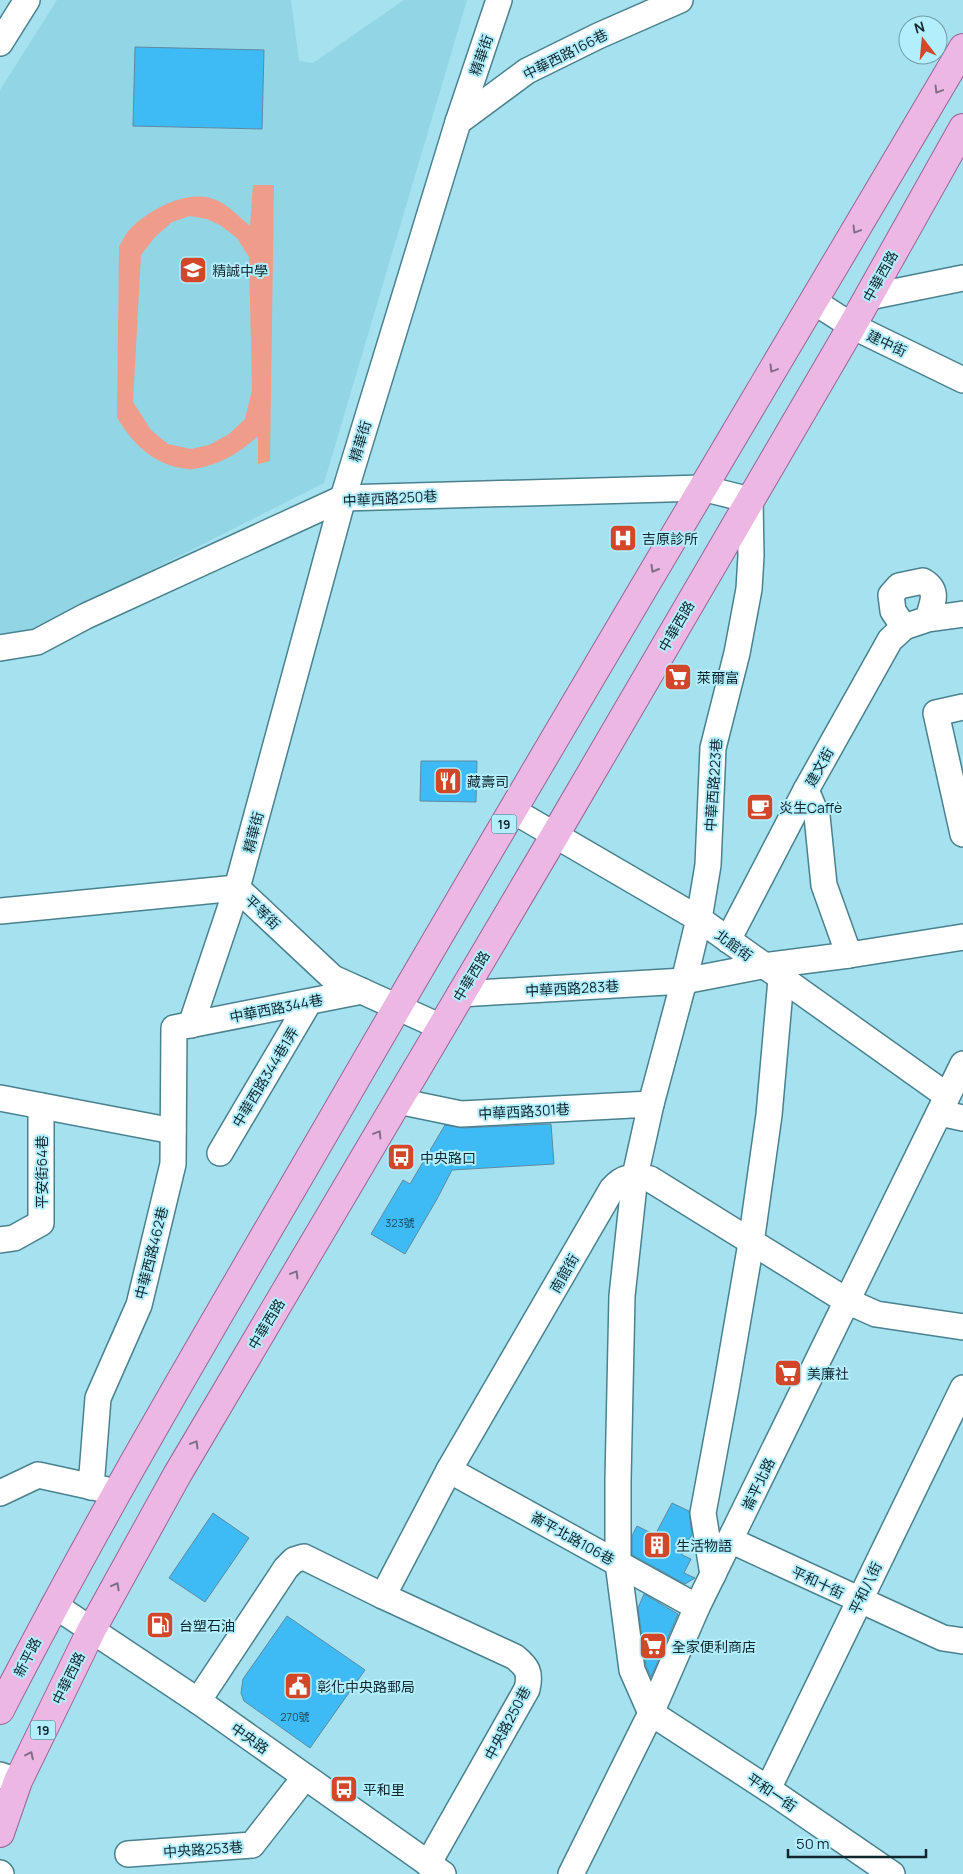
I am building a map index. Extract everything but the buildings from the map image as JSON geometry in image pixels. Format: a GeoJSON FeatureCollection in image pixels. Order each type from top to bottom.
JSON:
{"type":"FeatureCollection","features":[{"type":"Feature","properties":{"kind":"main road","name":"19"},"geometry":{"type":"LineString","coordinates":[[54,1605],[104,1490],[397,1008],[963,48]]}},
{"type":"Feature","properties":{"kind":"main road","name":"中華西路"},"geometry":{"type":"LineString","coordinates":[[0,1833],[9,1778],[177,1475],[555,835],[869,297],[963,128]]}},
{"type":"Feature","properties":{"kind":"main road","name":"新平路"},"geometry":{"type":"LineString","coordinates":[[0,1710],[54,1605]]}},
{"type":"Feature","properties":{"kind":"street","name":"精華街"},"geometry":{"type":"LineString","coordinates":[[191,1025],[238,888],[343,498],[458,122],[500,0]]}},
{"type":"Feature","properties":{"kind":"street","name":"中華西路166巷"},"geometry":{"type":"LineString","coordinates":[[458,122],[527,71],[598,36],[680,0]]}},
{"type":"Feature","properties":{"kind":"street"},"geometry":{"type":"LineString","coordinates":[[0,43],[18,3]]}},
{"type":"Feature","properties":{"kind":"street"},"geometry":{"type":"LineString","coordinates":[[869,297],[963,278]]}},
{"type":"Feature","properties":{"kind":"street","name":"建中街"},"geometry":{"type":"LineString","coordinates":[[813,301],[852,326],[963,380]]}},
{"type":"Feature","properties":{"kind":"street","name":"中華西路250巷"},"geometry":{"type":"LineString","coordinates":[[0,648],[37,642],[86,616],[343,498],[702,488],[750,500]]}},
{"type":"Feature","properties":{"kind":"street","name":"中華西路223巷"},"geometry":{"type":"LineString","coordinates":[[651,1713],[632,1670],[618,1563],[622,1296],[635,1176],[651,1104],[699,919],[708,865],[713,748],[737,653],[749,589],[751,556],[750,500]]}},
{"type":"Feature","properties":{"kind":"street"},"geometry":{"type":"LineString","coordinates":[[904,627],[893,612],[891,595],[899,586],[923,581],[931,585],[934,594],[928,619]]}},
{"type":"Feature","properties":{"kind":"street","name":"建文街"},"geometry":{"type":"LineString","coordinates":[[728,940],[806,790],[890,640],[904,627],[928,619],[963,614]]}},
{"type":"Feature","properties":{"kind":"street"},"geometry":{"type":"LineString","coordinates":[[963,707],[936,713],[959,798],[963,834]]}},
{"type":"Feature","properties":{"kind":"street"},"geometry":{"type":"LineString","coordinates":[[806,790],[817,816],[824,885],[849,955]]}},
{"type":"Feature","properties":{"kind":"street","name":"北館街"},"geometry":{"type":"LineString","coordinates":[[512,810],[699,919],[772,972],[950,1108]]}},
{"type":"Feature","properties":{"kind":"street","name":"平等街"},"geometry":{"type":"LineString","coordinates":[[0,911],[238,888],[333,978],[441,1027]]}},
{"type":"Feature","properties":{"kind":"street"},"geometry":{"type":"LineString","coordinates":[[713,1575],[703,1513],[751,1243],[769,1115],[772,972],[849,955],[963,936]]}},
{"type":"Feature","properties":{"kind":"street","name":"中華西路283巷"},"geometry":{"type":"LineString","coordinates":[[460,994],[684,982],[772,972]]}},
{"type":"Feature","properties":{"kind":"street","name":"中華西路344巷"},"geometry":{"type":"LineString","coordinates":[[191,1025],[362,991]]}},
{"type":"Feature","properties":{"kind":"street","name":"中華西路344巷1弄"},"geometry":{"type":"LineString","coordinates":[[220,1153],[309,1002]]}},
{"type":"Feature","properties":{"kind":"street","name":"中華西路462巷"},"geometry":{"type":"LineString","coordinates":[[104,1490],[98,1398],[139,1305],[173,1164],[174,1028],[191,1025]]}},
{"type":"Feature","properties":{"kind":"street","name":"崙平北路"},"geometry":{"type":"LineString","coordinates":[[571,1874],[651,1713],[697,1607],[847,1301],[950,1108],[963,1064]]}},
{"type":"Feature","properties":{"kind":"street"},"geometry":{"type":"LineString","coordinates":[[0,1098],[173,1131]]}},
{"type":"Feature","properties":{"kind":"street","name":"中華西路301巷"},"geometry":{"type":"LineString","coordinates":[[398,1101],[461,1114],[651,1104]]}},
{"type":"Feature","properties":{"kind":"street","name":"平安街64巷"},"geometry":{"type":"LineString","coordinates":[[0,1240],[14,1238],[41,1223],[41,1106]]}},
{"type":"Feature","properties":{"kind":"street"},"geometry":{"type":"LineString","coordinates":[[635,1176],[650,1179],[847,1301],[876,1314],[963,1327]]}},
{"type":"Feature","properties":{"kind":"street","name":"南館街"},"geometry":{"type":"LineString","coordinates":[[383,1596],[450,1470],[612,1189],[620,1181],[635,1176]]}},
{"type":"Feature","properties":{"kind":"street","name":"平和八街"},"geometry":{"type":"LineString","coordinates":[[768,1789],[963,1388]]}},
{"type":"Feature","properties":{"kind":"street","name":"崙平北路106巷"},"geometry":{"type":"LineString","coordinates":[[450,1470],[697,1607]]}},
{"type":"Feature","properties":{"kind":"street"},"geometry":{"type":"LineString","coordinates":[[0,1493],[38,1475],[104,1490]]}},
{"type":"Feature","properties":{"kind":"street","name":"平和十街"},"geometry":{"type":"LineString","coordinates":[[730,1540],[943,1638],[963,1641]]}},
{"type":"Feature","properties":{"kind":"street","name":"中央路250巷"},"geometry":{"type":"LineString","coordinates":[[198,1701],[286,1568],[294,1560],[304,1557],[514,1657],[525,1665],[530,1678],[527,1689],[436,1869]]}},
{"type":"Feature","properties":{"kind":"street","name":"中央路"},"geometry":{"type":"LineString","coordinates":[[54,1605],[92,1628],[198,1701],[436,1869]]}},
{"type":"Feature","properties":{"kind":"street","name":"平和一街"},"geometry":{"type":"LineString","coordinates":[[651,1713],[768,1789],[892,1874]]}},
{"type":"Feature","properties":{"kind":"street","name":"中央路253巷"},"geometry":{"type":"LineString","coordinates":[[128,1854],[252,1845],[305,1777]]}},
{"type":"Feature","properties":{"kind":"shaded area","name":"精誠中學"},"geometry":{"type":"Polygon","coordinates":[[[57,0],[291,0],[299,61],[313,63],[404,0],[467,0],[324,483],[25,634],[0,638],[0,90],[57,0]]]}},
{"type":"Feature","properties":{"kind":"shaded area"},"geometry":{"type":"Polygon","coordinates":[[[253,185],[274,185],[270,461],[258,464],[258,436],[236,453],[211,465],[190,469],[170,465],[143,450],[129,435],[117,417],[119,247],[129,230],[148,214],[170,202],[194,197],[205,197],[221,202],[250,226],[253,185]],[[190,216],[172,222],[155,237],[141,255],[133,402],[151,430],[168,444],[191,449],[209,445],[229,434],[245,419],[252,390],[249,257],[237,238],[220,225],[207,219],[190,216]]]}},
{"type":"Feature","properties":{"kind":"place","name":"精誠中學"},"geometry":{"type":"Point","coordinates":[193,270]}},
{"type":"Feature","properties":{"kind":"place","name":"吉原診所"},"geometry":{"type":"Point","coordinates":[623,538]}},
{"type":"Feature","properties":{"kind":"place","name":"萊爾富"},"geometry":{"type":"Point","coordinates":[678,677]}},
{"type":"Feature","properties":{"kind":"place","name":"藏壽司"},"geometry":{"type":"Point","coordinates":[448,781]}},
{"type":"Feature","properties":{"kind":"place","name":"炎生Caffè"},"geometry":{"type":"Point","coordinates":[760,807]}},
{"type":"Feature","properties":{"kind":"place","name":"中央路口"},"geometry":{"type":"Point","coordinates":[401,1157]}},
{"type":"Feature","properties":{"kind":"place","name":"美廉社"},"geometry":{"type":"Point","coordinates":[788,1373]}},
{"type":"Feature","properties":{"kind":"place","name":"生活物語"},"geometry":{"type":"Point","coordinates":[657,1545]}},
{"type":"Feature","properties":{"kind":"place","name":"台塑石油"},"geometry":{"type":"Point","coordinates":[160,1625]}},
{"type":"Feature","properties":{"kind":"place","name":"全家便利商店"},"geometry":{"type":"Point","coordinates":[653,1646]}},
{"type":"Feature","properties":{"kind":"place","name":"彰化中央路郵局"},"geometry":{"type":"Point","coordinates":[298,1686]}},
{"type":"Feature","properties":{"kind":"place","name":"平和里"},"geometry":{"type":"Point","coordinates":[344,1789]}}]}
